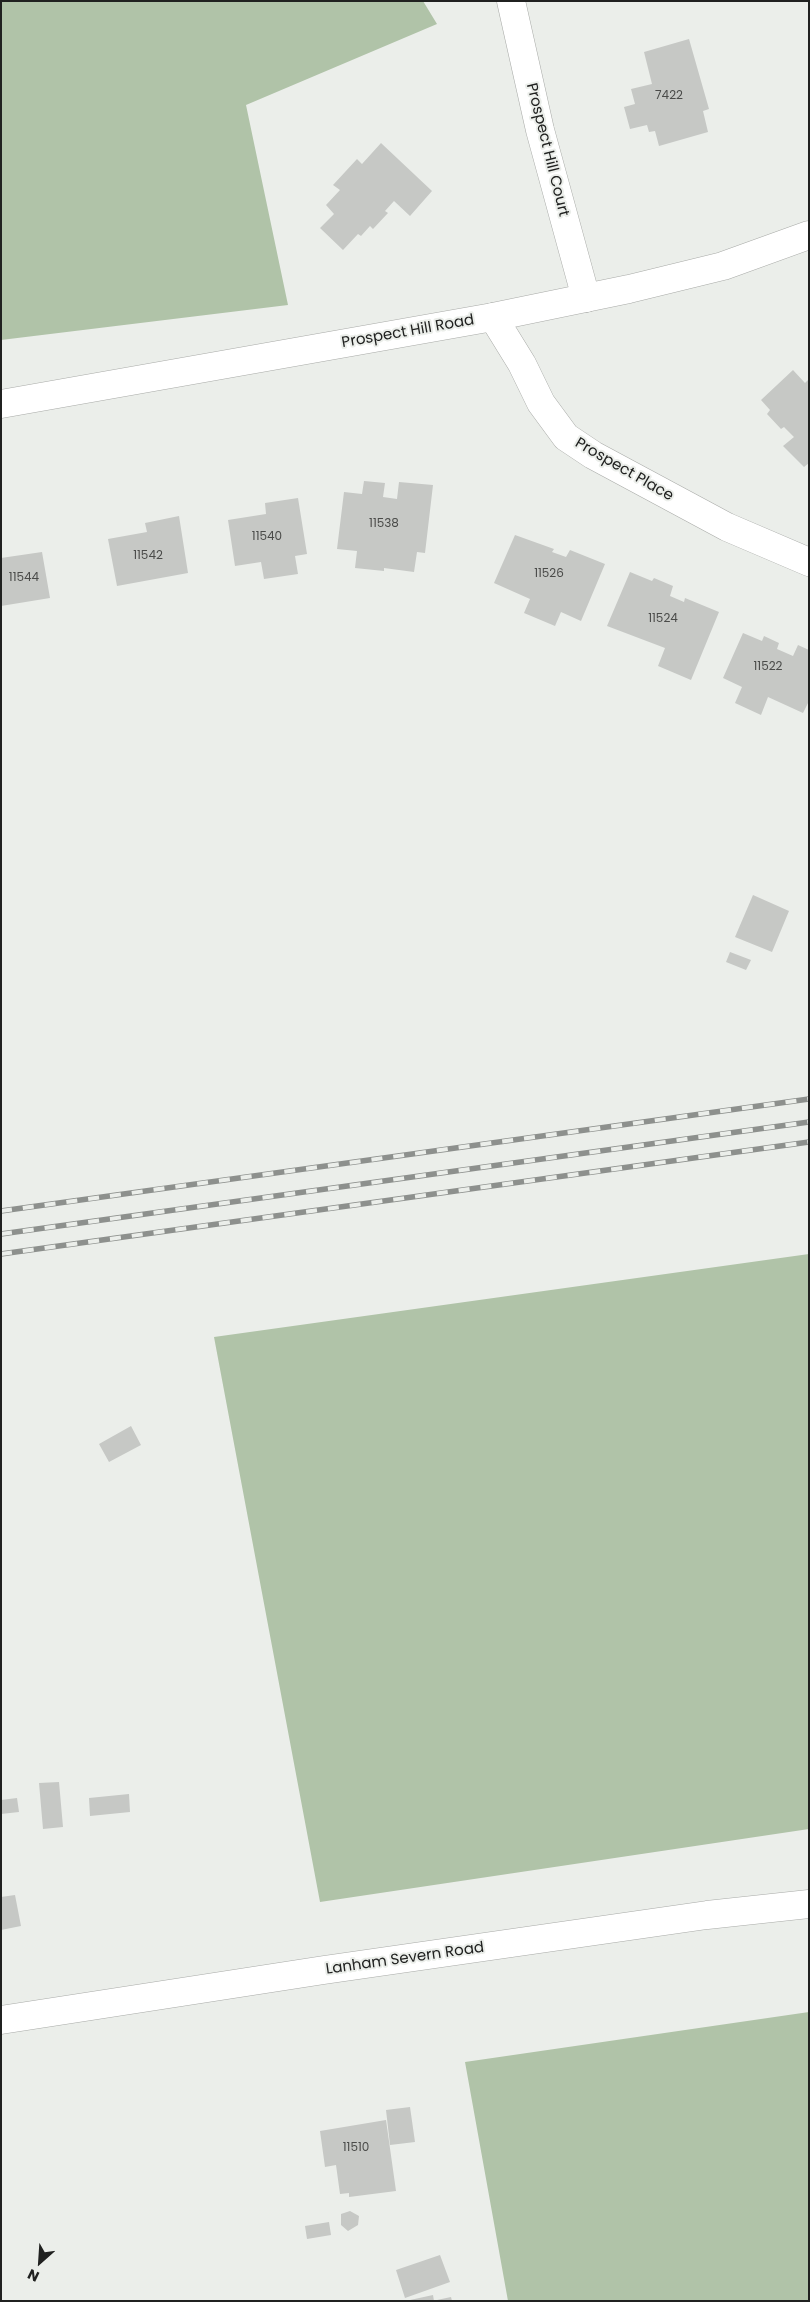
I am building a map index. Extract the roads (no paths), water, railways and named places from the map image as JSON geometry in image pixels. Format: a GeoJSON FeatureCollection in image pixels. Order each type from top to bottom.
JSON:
{"type":"FeatureCollection","features":[{"type":"Feature","properties":{"kind":"street","name":"Prospect Hill Court"},"geometry":{"type":"LineString","coordinates":[[511,1],[540,130],[586,298]]}},
{"type":"Feature","properties":{"kind":"street","name":"Prospect Hill Road"},"geometry":{"type":"LineString","coordinates":[[1,404],[493,317],[586,298],[723,266],[809,235]]}},
{"type":"Feature","properties":{"kind":"street","name":"Prospect Place"},"geometry":{"type":"LineString","coordinates":[[493,317],[522,364],[541,403],[566,437],[594,455],[727,527],[809,562]]}},
{"type":"Feature","properties":{"kind":"street","name":"Lanham Severn Road"},"geometry":{"type":"LineString","coordinates":[[1,2020],[344,1967],[707,1915],[809,1904]]}},
{"type":"Feature","properties":{"kind":"railway"},"geometry":{"type":"LineString","coordinates":[[1,1211],[809,1099]]}},
{"type":"Feature","properties":{"kind":"railway"},"geometry":{"type":"LineString","coordinates":[[1,1234],[809,1122]]}},
{"type":"Feature","properties":{"kind":"railway"},"geometry":{"type":"LineString","coordinates":[[1,1254],[809,1142]]}}]}
